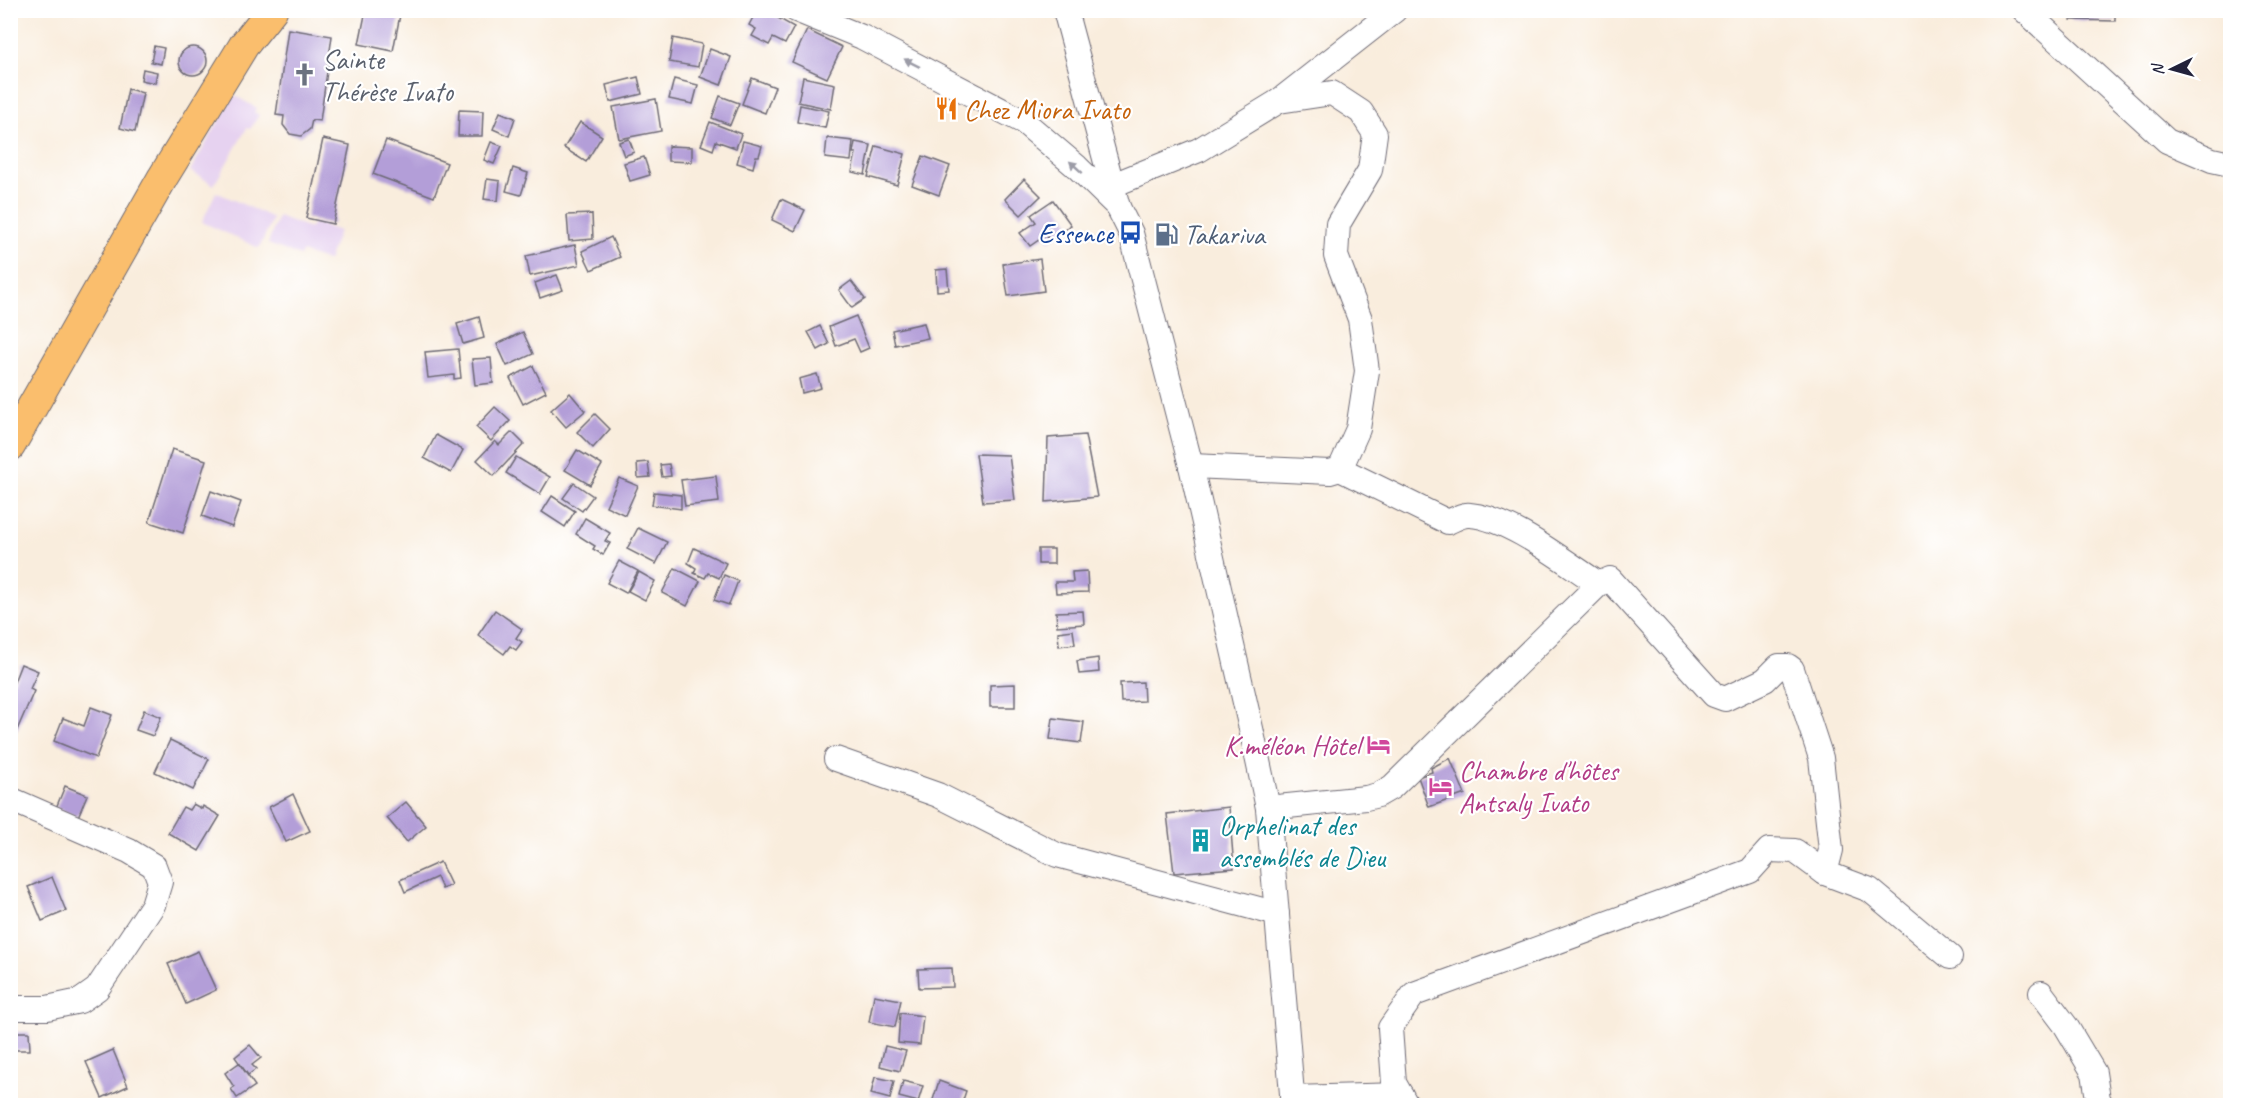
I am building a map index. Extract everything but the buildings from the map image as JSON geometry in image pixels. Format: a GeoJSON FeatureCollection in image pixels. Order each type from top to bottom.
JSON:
{"type":"FeatureCollection","features":[{"type":"Feature","properties":{"kind":"main road"},"geometry":{"type":"LineString","coordinates":[[244,45],[247,10]]}},
{"type":"Feature","properties":{"kind":"main road"},"geometry":{"type":"LineString","coordinates":[[10,446],[156,189],[244,45],[272,10]]}},
{"type":"Feature","properties":{"kind":"street"},"geometry":{"type":"LineString","coordinates":[[796,10],[862,37],[1024,122],[1115,196]]}},
{"type":"Feature","properties":{"kind":"street"},"geometry":{"type":"LineString","coordinates":[[1065,10],[1115,196],[1131,233],[1191,466],[1268,808],[1293,1102],[1404,1100],[1395,1083],[1390,1028],[1414,994],[1750,871],[1769,850],[1794,851],[1825,873],[1870,890],[1950,957]]}},
{"type":"Feature","properties":{"kind":"street"},"geometry":{"type":"LineString","coordinates":[[1115,196],[1199,150],[1279,100],[1395,10]]}},
{"type":"Feature","properties":{"kind":"street"},"geometry":{"type":"LineString","coordinates":[[2024,10],[2167,141],[2212,160],[2230,164]]}},
{"type":"Feature","properties":{"kind":"street"},"geometry":{"type":"LineString","coordinates":[[1279,100],[1332,93],[1361,112],[1375,134],[1370,170],[1338,224],[1336,256],[1360,319],[1367,371],[1358,429],[1340,469]]}},
{"type":"Feature","properties":{"kind":"street"},"geometry":{"type":"LineString","coordinates":[[1191,466],[1330,472],[1340,469],[1448,522],[1470,515],[1495,521],[1533,541],[1599,584]]}},
{"type":"Feature","properties":{"kind":"street"},"geometry":{"type":"LineString","coordinates":[[1268,808],[1365,798],[1378,795],[1392,787],[1599,584],[1610,579],[1714,694],[1725,699],[1765,680],[1779,666],[1788,666],[1792,669],[1821,758],[1831,849],[1825,873]]}},
{"type":"Feature","properties":{"kind":"street"},"geometry":{"type":"LineString","coordinates":[[836,759],[938,795],[1057,855],[1277,914]]}},
{"type":"Feature","properties":{"kind":"street"},"geometry":{"type":"LineString","coordinates":[[10,799],[129,851],[154,866],[160,882],[153,905],[98,989],[80,1001],[47,1008],[10,1008]]}},
{"type":"Feature","properties":{"kind":"street"},"geometry":{"type":"LineString","coordinates":[[2041,993],[2066,1026],[2094,1073],[2098,1099],[2102,1106]]}},
{"type":"Feature","properties":{"kind":"shaded area"},"geometry":{"type":"Polygon","coordinates":[[[234,95],[256,108],[254,112],[259,115],[250,129],[247,128],[214,185],[190,171],[234,95]]]}},
{"type":"Feature","properties":{"kind":"shaded area"},"geometry":{"type":"Polygon","coordinates":[[[216,192],[273,218],[259,248],[202,222],[216,192]]]}},
{"type":"Feature","properties":{"kind":"shaded area"},"geometry":{"type":"Polygon","coordinates":[[[278,216],[310,228],[313,222],[339,231],[328,261],[302,252],[300,256],[268,244],[278,216]]]}},
{"type":"Feature","properties":{"kind":"place","name":"Sainte Thérèse Ivato"},"geometry":{"type":"Point","coordinates":[304,75]}},
{"type":"Feature","properties":{"kind":"place","name":"Chez Miora Ivato"},"geometry":{"type":"Point","coordinates":[946,109]}},
{"type":"Feature","properties":{"kind":"place","name":"Essence"},"geometry":{"type":"Point","coordinates":[1131,233]}},
{"type":"Feature","properties":{"kind":"place","name":"Takariva"},"geometry":{"type":"Point","coordinates":[1166,234]}},
{"type":"Feature","properties":{"kind":"place","name":"K.méléon Hôtel"},"geometry":{"type":"Point","coordinates":[1378,745]}},
{"type":"Feature","properties":{"kind":"place","name":"Chambre d'hôtes Antsaly Ivato"},"geometry":{"type":"Point","coordinates":[1441,786]}},
{"type":"Feature","properties":{"kind":"place","name":"Orphelinat des assemblés de Dieu"},"geometry":{"type":"Point","coordinates":[1201,841]}}]}
